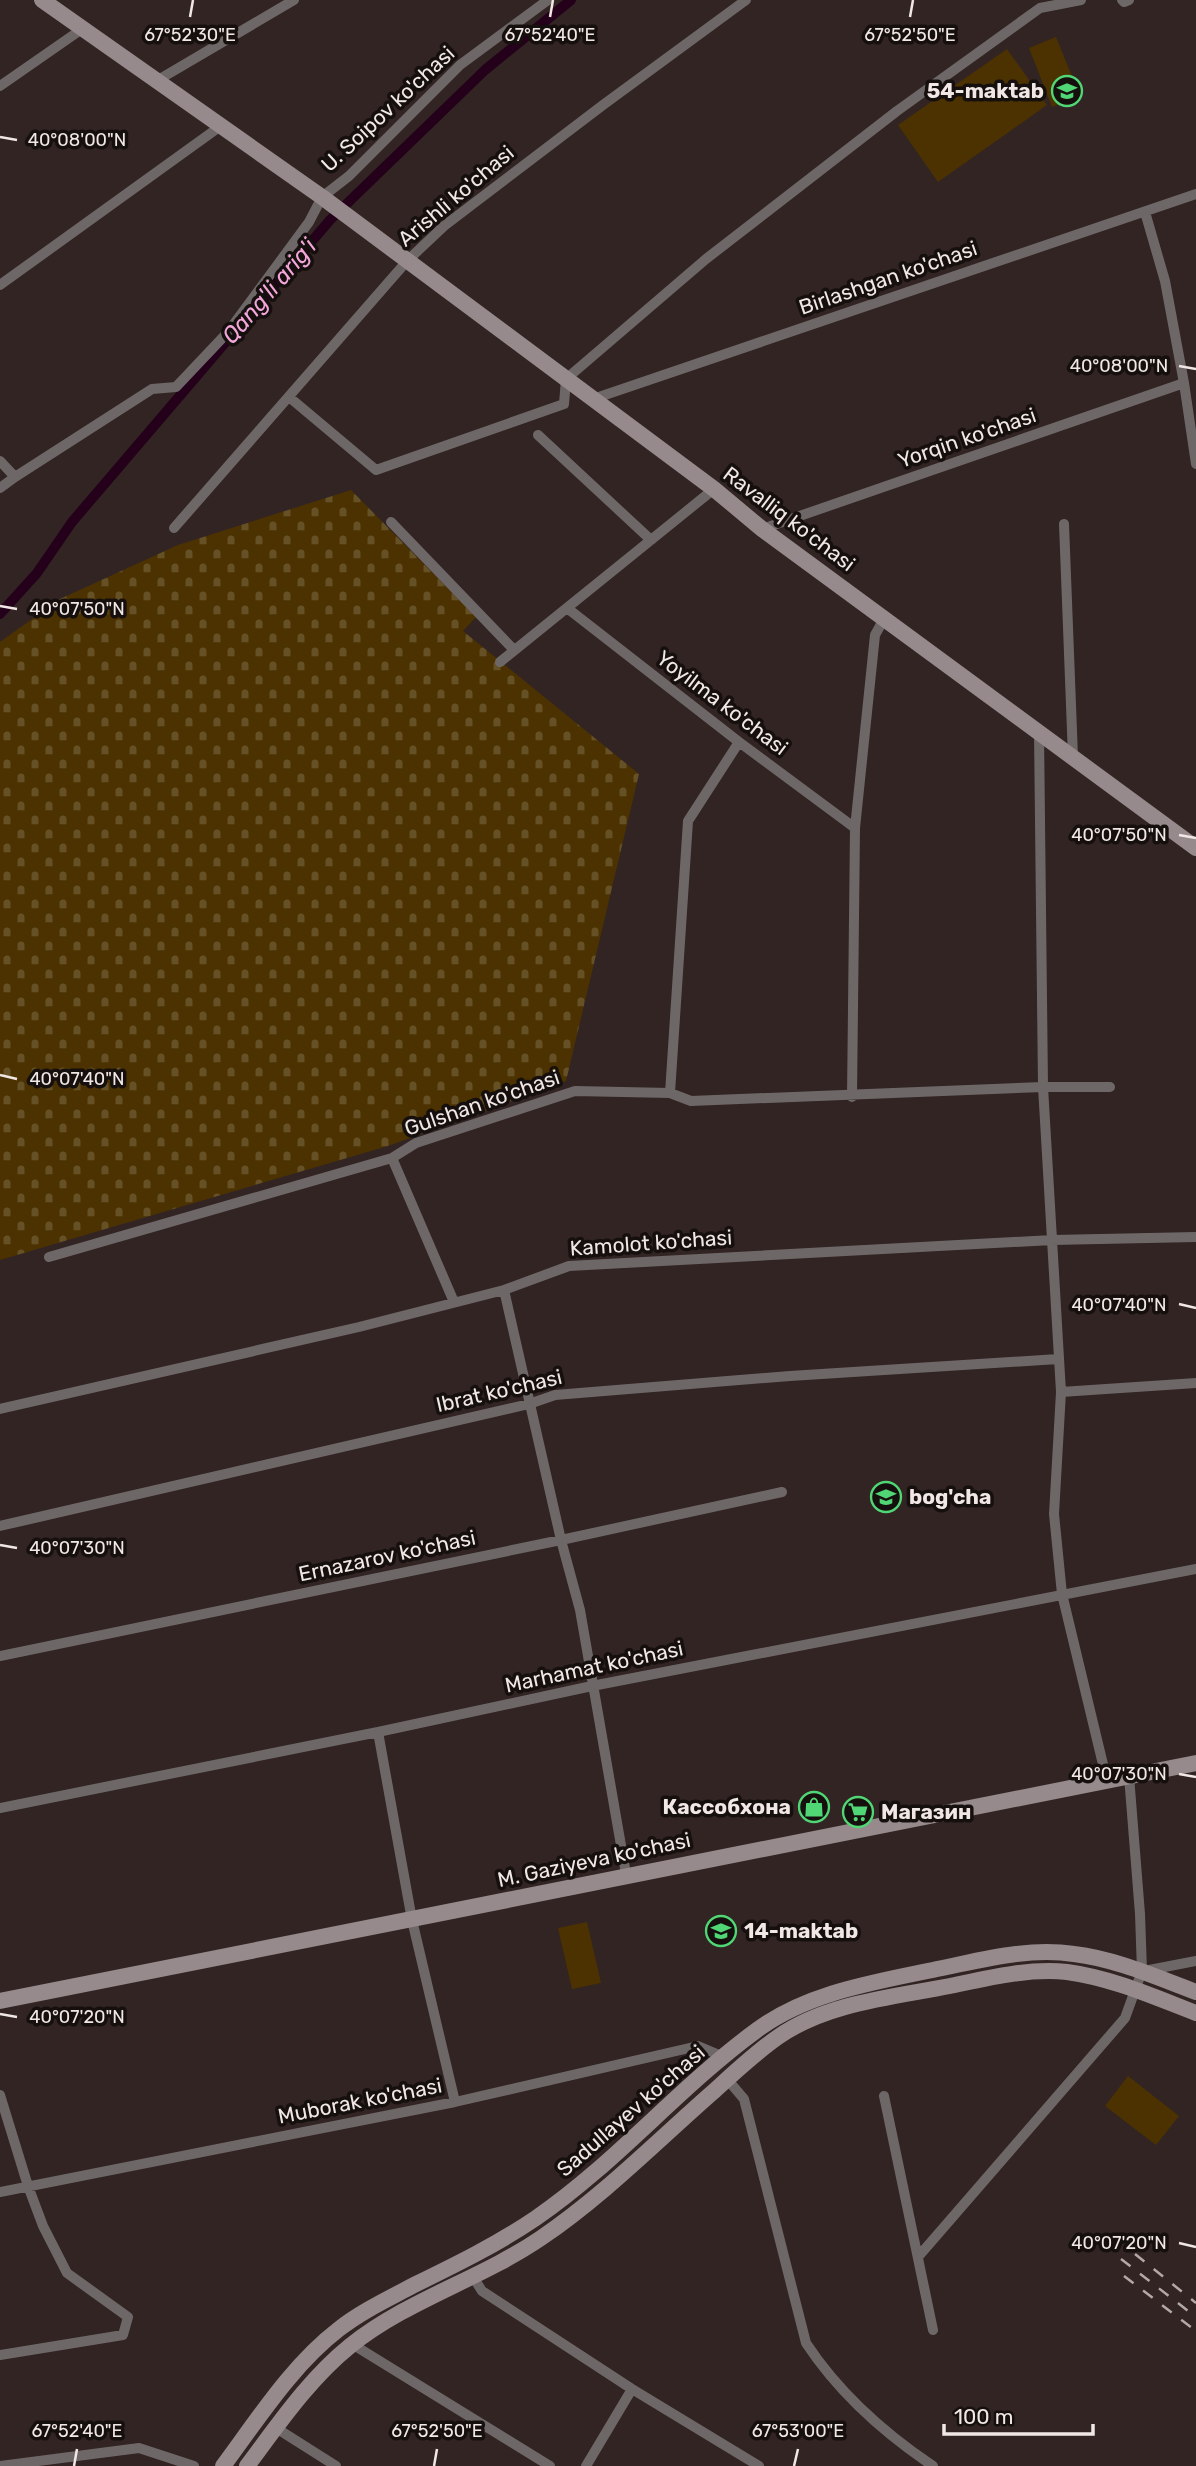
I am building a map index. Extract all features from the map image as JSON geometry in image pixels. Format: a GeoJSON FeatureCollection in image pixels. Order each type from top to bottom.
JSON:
{"type":"FeatureCollection","features":[{"type":"Feature","properties":{"kind":"street","name":"Ravalliq ko'chasi"},"geometry":{"type":"LineString","coordinates":[[42,0],[324,199],[714,489],[762,529],[1196,848]]}},
{"type":"Feature","properties":{"kind":"street"},"geometry":{"type":"LineString","coordinates":[[158,80],[294,0]]}},
{"type":"Feature","properties":{"kind":"street","name":"U. Soipov ko'chasi"},"geometry":{"type":"LineString","coordinates":[[324,199],[460,65],[548,0]]}},
{"type":"Feature","properties":{"kind":"street","name":"Arishli ko'chasi"},"geometry":{"type":"LineString","coordinates":[[174,528],[407,261],[443,226],[746,0]]}},
{"type":"Feature","properties":{"kind":"street"},"geometry":{"type":"LineString","coordinates":[[289,397],[376,470],[564,404],[565,379],[706,259],[897,111],[1040,8],[1081,0]]}},
{"type":"Feature","properties":{"kind":"street"},"geometry":{"type":"LineString","coordinates":[[1122,0],[1129,0]]}},
{"type":"Feature","properties":{"kind":"street"},"geometry":{"type":"LineString","coordinates":[[0,86],[82,29]]}},
{"type":"Feature","properties":{"kind":"street"},"geometry":{"type":"LineString","coordinates":[[0,285],[222,125]]}},
{"type":"Feature","properties":{"kind":"street","name":"Birlashgan ko'chasi"},"geometry":{"type":"LineString","coordinates":[[593,399],[1196,194]]}},
{"type":"Feature","properties":{"kind":"street"},"geometry":{"type":"LineString","coordinates":[[0,488],[152,389],[176,387],[228,332],[324,199]]}},
{"type":"Feature","properties":{"kind":"street"},"geometry":{"type":"LineString","coordinates":[[1145,212],[1165,281],[1196,464]]}},
{"type":"Feature","properties":{"kind":"street","name":"Yorqin ko'chasi"},"geometry":{"type":"LineString","coordinates":[[762,529],[1184,383]]}},
{"type":"Feature","properties":{"kind":"street"},"geometry":{"type":"LineString","coordinates":[[538,435],[650,540]]}},
{"type":"Feature","properties":{"kind":"street"},"geometry":{"type":"LineString","coordinates":[[0,461],[15,477]]}},
{"type":"Feature","properties":{"kind":"street"},"geometry":{"type":"LineString","coordinates":[[500,662],[714,489]]}},
{"type":"Feature","properties":{"kind":"street"},"geometry":{"type":"LineString","coordinates":[[391,522],[514,650]]}},
{"type":"Feature","properties":{"kind":"street"},"geometry":{"type":"LineString","coordinates":[[1064,524],[1073,757]]}},
{"type":"Feature","properties":{"kind":"street","name":"Yoyilma ko'chasi"},"geometry":{"type":"LineString","coordinates":[[567,608],[855,828]]}},
{"type":"Feature","properties":{"kind":"street"},"geometry":{"type":"LineString","coordinates":[[852,1097],[855,828],[875,635],[885,617]]}},
{"type":"Feature","properties":{"kind":"street"},"geometry":{"type":"LineString","coordinates":[[1039,732],[1043,1087],[1061,1392],[1054,1514],[1062,1594],[1107,1781]]}},
{"type":"Feature","properties":{"kind":"street"},"geometry":{"type":"LineString","coordinates":[[670,1093],[688,821],[739,742]]}},
{"type":"Feature","properties":{"kind":"street","name":"Gulshan ko'chasi"},"geometry":{"type":"LineString","coordinates":[[49,1257],[392,1158],[416,1143],[575,1091],[670,1093],[691,1101],[852,1097],[1043,1087],[1110,1087]]}},
{"type":"Feature","properties":{"kind":"street"},"geometry":{"type":"LineString","coordinates":[[392,1158],[454,1302]]}},
{"type":"Feature","properties":{"kind":"street","name":"Kamolot ko'chasi"},"geometry":{"type":"LineString","coordinates":[[0,1409],[359,1327],[504,1290],[569,1266],[1052,1240],[1196,1237]]}},
{"type":"Feature","properties":{"kind":"street"},"geometry":{"type":"LineString","coordinates":[[504,1290],[561,1540],[580,1610],[626,1874]]}},
{"type":"Feature","properties":{"kind":"street","name":"Ibrat ko'chasi"},"geometry":{"type":"LineString","coordinates":[[0,1526],[529,1404],[555,1395],[1058,1359]]}},
{"type":"Feature","properties":{"kind":"street"},"geometry":{"type":"LineString","coordinates":[[1061,1392],[1196,1383]]}},
{"type":"Feature","properties":{"kind":"street","name":"Ernazarov ko'chasi"},"geometry":{"type":"LineString","coordinates":[[0,1656],[782,1492]]}},
{"type":"Feature","properties":{"kind":"street","name":"Marhamat ko'chasi"},"geometry":{"type":"LineString","coordinates":[[0,1808],[592,1686],[1196,1569]]}},
{"type":"Feature","properties":{"kind":"street"},"geometry":{"type":"LineString","coordinates":[[379,1732],[412,1920],[455,2102]]}},
{"type":"Feature","properties":{"kind":"street","name":"M. Gaziyeva ko'chasi"},"geometry":{"type":"LineString","coordinates":[[0,2001],[412,1920],[626,1874],[1196,1763]]}},
{"type":"Feature","properties":{"kind":"street"},"geometry":{"type":"LineString","coordinates":[[918,2257],[1125,2018],[1142,1971],[1129,1776]]}},
{"type":"Feature","properties":{"kind":"street","name":"Sadullayev ko'chasi"},"geometry":{"type":"LineString","coordinates":[[223,2466],[301,2365],[338,2329],[366,2310],[460,2262],[534,2219],[591,2174],[724,2057],[774,2018],[812,2000],[873,1983],[1018,1953],[1055,1952],[1090,1956],[1142,1971],[1196,1992]]}},
{"type":"Feature","properties":{"kind":"street"},"geometry":{"type":"LineString","coordinates":[[1142,1971],[1196,1961]]}},
{"type":"Feature","properties":{"kind":"street"},"geometry":{"type":"LineString","coordinates":[[247,2466],[320,2374],[352,2344],[397,2316],[540,2239],[574,2213],[778,2036],[798,2025],[838,2010],[880,1999],[1046,1971],[1082,1975],[1136,1990],[1196,2013]]}},
{"type":"Feature","properties":{"kind":"street","name":"Muborak ko'chasi"},"geometry":{"type":"LineString","coordinates":[[0,2192],[455,2102],[698,2046],[724,2057]]}},
{"type":"Feature","properties":{"kind":"street"},"geometry":{"type":"LineString","coordinates":[[727,2079],[744,2099],[806,2343],[845,2394],[911,2451],[933,2466]]}},
{"type":"Feature","properties":{"kind":"street"},"geometry":{"type":"LineString","coordinates":[[0,2095],[43,2226],[67,2273],[128,2317],[123,2335],[0,2355]]}},
{"type":"Feature","properties":{"kind":"street"},"geometry":{"type":"LineString","coordinates":[[884,2096],[933,2330]]}},
{"type":"Feature","properties":{"kind":"street"},"geometry":{"type":"LineString","coordinates":[[473,2277],[482,2291],[632,2389],[759,2466]]}},
{"type":"Feature","properties":{"kind":"street"},"geometry":{"type":"LineString","coordinates":[[352,2344],[550,2466]]}},
{"type":"Feature","properties":{"kind":"street"},"geometry":{"type":"LineString","coordinates":[[586,2466],[632,2389]]}},
{"type":"Feature","properties":{"kind":"street"},"geometry":{"type":"LineString","coordinates":[[276,2428],[336,2466]]}},
{"type":"Feature","properties":{"kind":"street"},"geometry":{"type":"LineString","coordinates":[[0,2466],[139,2448],[194,2466]]}},
{"type":"Feature","properties":{"kind":"green space"},"geometry":{"type":"Polygon","coordinates":[[[1056,37],[1080,96],[1052,107],[1029,48],[1056,37]]]}},
{"type":"Feature","properties":{"kind":"green space"},"geometry":{"type":"Polygon","coordinates":[[[1007,49],[1047,105],[938,182],[898,125],[1007,49]]]}},
{"type":"Feature","properties":{"kind":"green space"},"geometry":{"type":"Polygon","coordinates":[[[351,490],[476,617],[463,631],[639,774],[566,1081],[388,1146],[0,1260],[0,642],[60,599],[178,545],[351,490]]]}},
{"type":"Feature","properties":{"kind":"green space"},"geometry":{"type":"Polygon","coordinates":[[[587,1922],[601,1983],[572,1989],[558,1928],[587,1922]]]}},
{"type":"Feature","properties":{"kind":"green space"},"geometry":{"type":"Polygon","coordinates":[[[1128,2076],[1179,2116],[1156,2145],[1105,2106],[1128,2076]]]}},
{"type":"Feature","properties":{"kind":"waterway","name":"Qang'li arig'i"},"geometry":{"type":"LineString","coordinates":[[0,614],[37,573],[72,522],[330,220],[485,70],[571,0]]}},
{"type":"Feature","properties":{"kind":"railway"},"geometry":{"type":"LineString","coordinates":[[1135,2254],[1196,2303]]}},
{"type":"Feature","properties":{"kind":"railway"},"geometry":{"type":"LineString","coordinates":[[1121,2259],[1196,2317]]}},
{"type":"Feature","properties":{"kind":"railway"},"geometry":{"type":"LineString","coordinates":[[1124,2276],[1196,2331]]}},
{"type":"Feature","properties":{"kind":"place","name":"54-maktab"},"geometry":{"type":"Point","coordinates":[1067,91]}},
{"type":"Feature","properties":{"kind":"place","name":"bog'cha"},"geometry":{"type":"Point","coordinates":[886,1497]}},
{"type":"Feature","properties":{"kind":"place","name":"Кассобхона"},"geometry":{"type":"Point","coordinates":[814,1807]}},
{"type":"Feature","properties":{"kind":"place","name":"Магазин"},"geometry":{"type":"Point","coordinates":[858,1812]}},
{"type":"Feature","properties":{"kind":"place","name":"14-maktab"},"geometry":{"type":"Point","coordinates":[721,1931]}}]}
